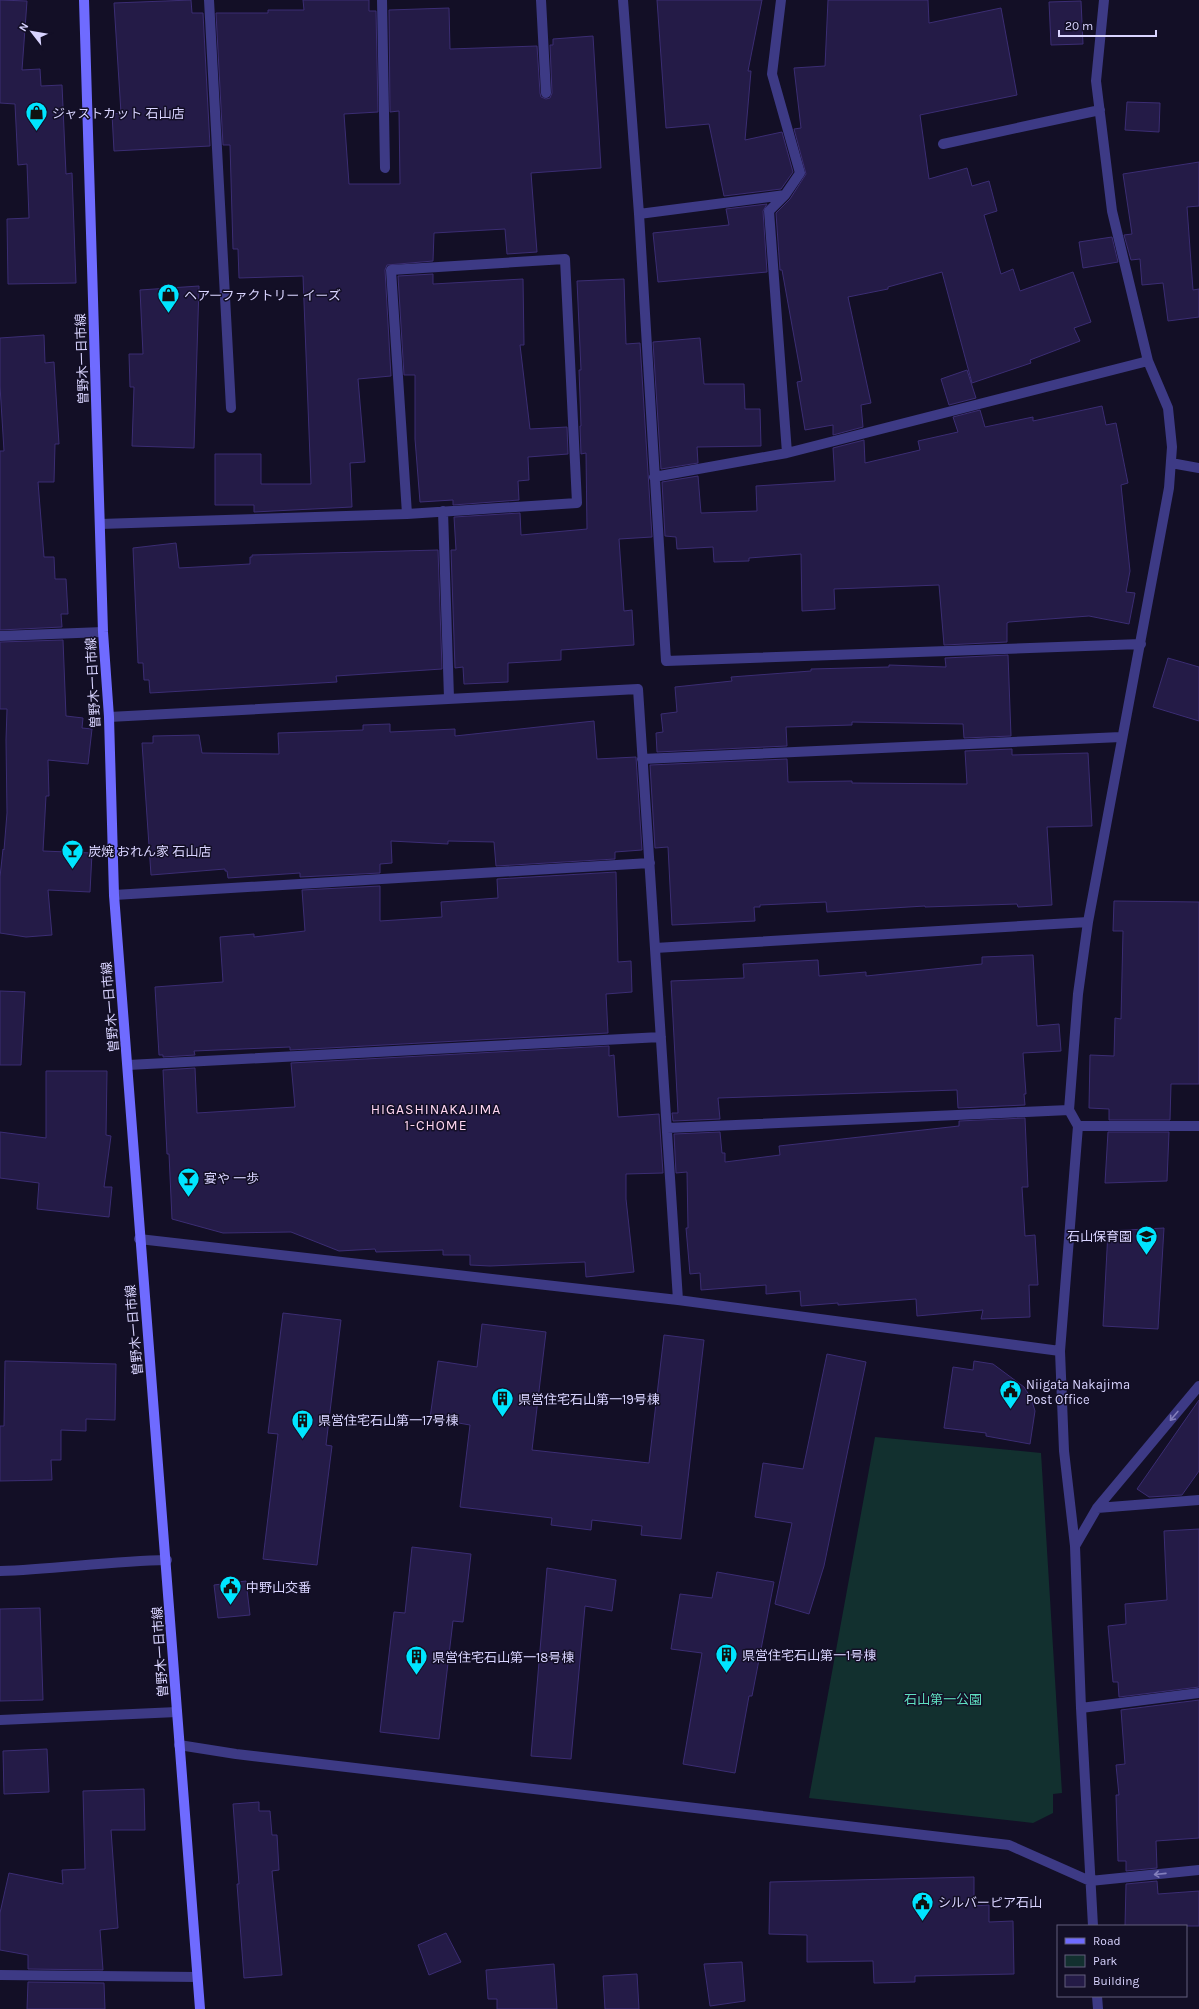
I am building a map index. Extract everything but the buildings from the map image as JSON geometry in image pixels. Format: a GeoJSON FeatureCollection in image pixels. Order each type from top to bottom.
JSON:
{"type":"FeatureCollection","features":[{"type":"Feature","properties":{"kind":"main road","name":"曽野木一日市線"},"geometry":{"type":"LineString","coordinates":[[84,0],[103,632],[109,717],[114,895],[128,1065],[139,1240],[167,1560],[178,1745],[200,2009]]}},
{"type":"Feature","properties":{"kind":"street"},"geometry":{"type":"LineString","coordinates":[[208,0],[231,408]]}},
{"type":"Feature","properties":{"kind":"street"},"geometry":{"type":"LineString","coordinates":[[382,0],[385,168]]}},
{"type":"Feature","properties":{"kind":"street"},"geometry":{"type":"LineString","coordinates":[[542,0],[546,93]]}},
{"type":"Feature","properties":{"kind":"street"},"geometry":{"type":"LineString","coordinates":[[623,0],[639,214],[666,661],[1142,644]]}},
{"type":"Feature","properties":{"kind":"street"},"geometry":{"type":"LineString","coordinates":[[781,0],[772,74],[800,173],[785,195],[769,211],[787,453]]}},
{"type":"Feature","properties":{"kind":"street"},"geometry":{"type":"LineString","coordinates":[[1093,1925],[1081,1708],[1075,1546],[1064,1451],[1060,1351],[1078,1126],[1069,1110],[1078,994],[1088,922],[1121,737],[1142,644],[1169,488],[1172,447],[1168,408],[1148,361],[1112,211],[1096,81],[1104,0]]}},
{"type":"Feature","properties":{"kind":"street"},"geometry":{"type":"LineString","coordinates":[[943,144],[1100,110]]}},
{"type":"Feature","properties":{"kind":"street"},"geometry":{"type":"LineString","coordinates":[[639,214],[785,195]]}},
{"type":"Feature","properties":{"kind":"street"},"geometry":{"type":"LineString","coordinates":[[100,524],[407,514],[577,503],[564,259],[391,270],[407,514]]}},
{"type":"Feature","properties":{"kind":"street"},"geometry":{"type":"LineString","coordinates":[[654,477],[787,453],[1148,361]]}},
{"type":"Feature","properties":{"kind":"street"},"geometry":{"type":"LineString","coordinates":[[1171,463],[1199,468]]}},
{"type":"Feature","properties":{"kind":"street"},"geometry":{"type":"LineString","coordinates":[[443,511],[450,698]]}},
{"type":"Feature","properties":{"kind":"street"},"geometry":{"type":"LineString","coordinates":[[0,636],[103,632]]}},
{"type":"Feature","properties":{"kind":"street"},"geometry":{"type":"LineString","coordinates":[[109,717],[638,689],[678,1300]]}},
{"type":"Feature","properties":{"kind":"street"},"geometry":{"type":"LineString","coordinates":[[642,759],[1121,737]]}},
{"type":"Feature","properties":{"kind":"street"},"geometry":{"type":"LineString","coordinates":[[114,895],[650,863]]}},
{"type":"Feature","properties":{"kind":"street"},"geometry":{"type":"LineString","coordinates":[[655,948],[1088,922]]}},
{"type":"Feature","properties":{"kind":"street"},"geometry":{"type":"LineString","coordinates":[[128,1065],[661,1037]]}},
{"type":"Feature","properties":{"kind":"street"},"geometry":{"type":"LineString","coordinates":[[667,1128],[1069,1110]]}},
{"type":"Feature","properties":{"kind":"street"},"geometry":{"type":"LineString","coordinates":[[1078,1126],[1199,1126]]}},
{"type":"Feature","properties":{"kind":"street"},"geometry":{"type":"LineString","coordinates":[[139,1240],[678,1300],[1060,1351]]}},
{"type":"Feature","properties":{"kind":"street"},"geometry":{"type":"LineString","coordinates":[[1075,1546],[1097,1508],[1199,1386]]}},
{"type":"Feature","properties":{"kind":"street"},"geometry":{"type":"LineString","coordinates":[[1097,1508],[1199,1500]]}},
{"type":"Feature","properties":{"kind":"street"},"geometry":{"type":"LineString","coordinates":[[0,1571],[42,1569],[125,1561],[167,1560]]}},
{"type":"Feature","properties":{"kind":"street"},"geometry":{"type":"LineString","coordinates":[[1081,1708],[1199,1693]]}},
{"type":"Feature","properties":{"kind":"street"},"geometry":{"type":"LineString","coordinates":[[0,1720],[177,1712]]}},
{"type":"Feature","properties":{"kind":"street"},"geometry":{"type":"LineString","coordinates":[[178,1745],[252,1756],[1009,1845],[1090,1881],[1199,1870]]}},
{"type":"Feature","properties":{"kind":"street"},"geometry":{"type":"LineString","coordinates":[[0,1975],[197,1977]]}},
{"type":"Feature","properties":{"kind":"street"},"geometry":{"type":"LineString","coordinates":[[1097,1997],[1098,2009]]}},
{"type":"Feature","properties":{"kind":"green space","name":"石山第一公園"},"geometry":{"type":"Polygon","coordinates":[[[875,1437],[1041,1453],[1062,1793],[1053,1794],[1053,1813],[1033,1823],[809,1798],[875,1437]]]}},
{"type":"Feature","properties":{"kind":"place","name":"ジャストカット 石山店"},"geometry":{"type":"Point","coordinates":[37,132]}},
{"type":"Feature","properties":{"kind":"place","name":"ヘアーファクトリー イーズ"},"geometry":{"type":"Point","coordinates":[168,314]}},
{"type":"Feature","properties":{"kind":"place","name":"炭焼 おれん家 石山店"},"geometry":{"type":"Point","coordinates":[73,870]}},
{"type":"Feature","properties":{"kind":"place","name":"宴や 一歩"},"geometry":{"type":"Point","coordinates":[189,1198]}},
{"type":"Feature","properties":{"kind":"place","name":"石山保育園"},"geometry":{"type":"Point","coordinates":[1147,1256]}},
{"type":"Feature","properties":{"kind":"place","name":"Niigata Nakajima Post Office"},"geometry":{"type":"Point","coordinates":[1010,1410]}},
{"type":"Feature","properties":{"kind":"place","name":"県営住宅石山第一19号棟"},"geometry":{"type":"Point","coordinates":[503,1418]}},
{"type":"Feature","properties":{"kind":"place","name":"県営住宅石山第一17号棟"},"geometry":{"type":"Point","coordinates":[302,1440]}},
{"type":"Feature","properties":{"kind":"place","name":"中野山交番"},"geometry":{"type":"Point","coordinates":[231,1606]}},
{"type":"Feature","properties":{"kind":"place","name":"県営住宅石山第一1号棟"},"geometry":{"type":"Point","coordinates":[727,1674]}},
{"type":"Feature","properties":{"kind":"place","name":"県営住宅石山第一18号棟"},"geometry":{"type":"Point","coordinates":[416,1676]}},
{"type":"Feature","properties":{"kind":"place","name":"シルバーピア石山"},"geometry":{"type":"Point","coordinates":[922,1922]}},
{"type":"Feature","properties":{"kind":"district","name":"HIGASHINAKAJIMA 1-CHOME"},"geometry":{"type":"Point","coordinates":[436,1118]}}]}
